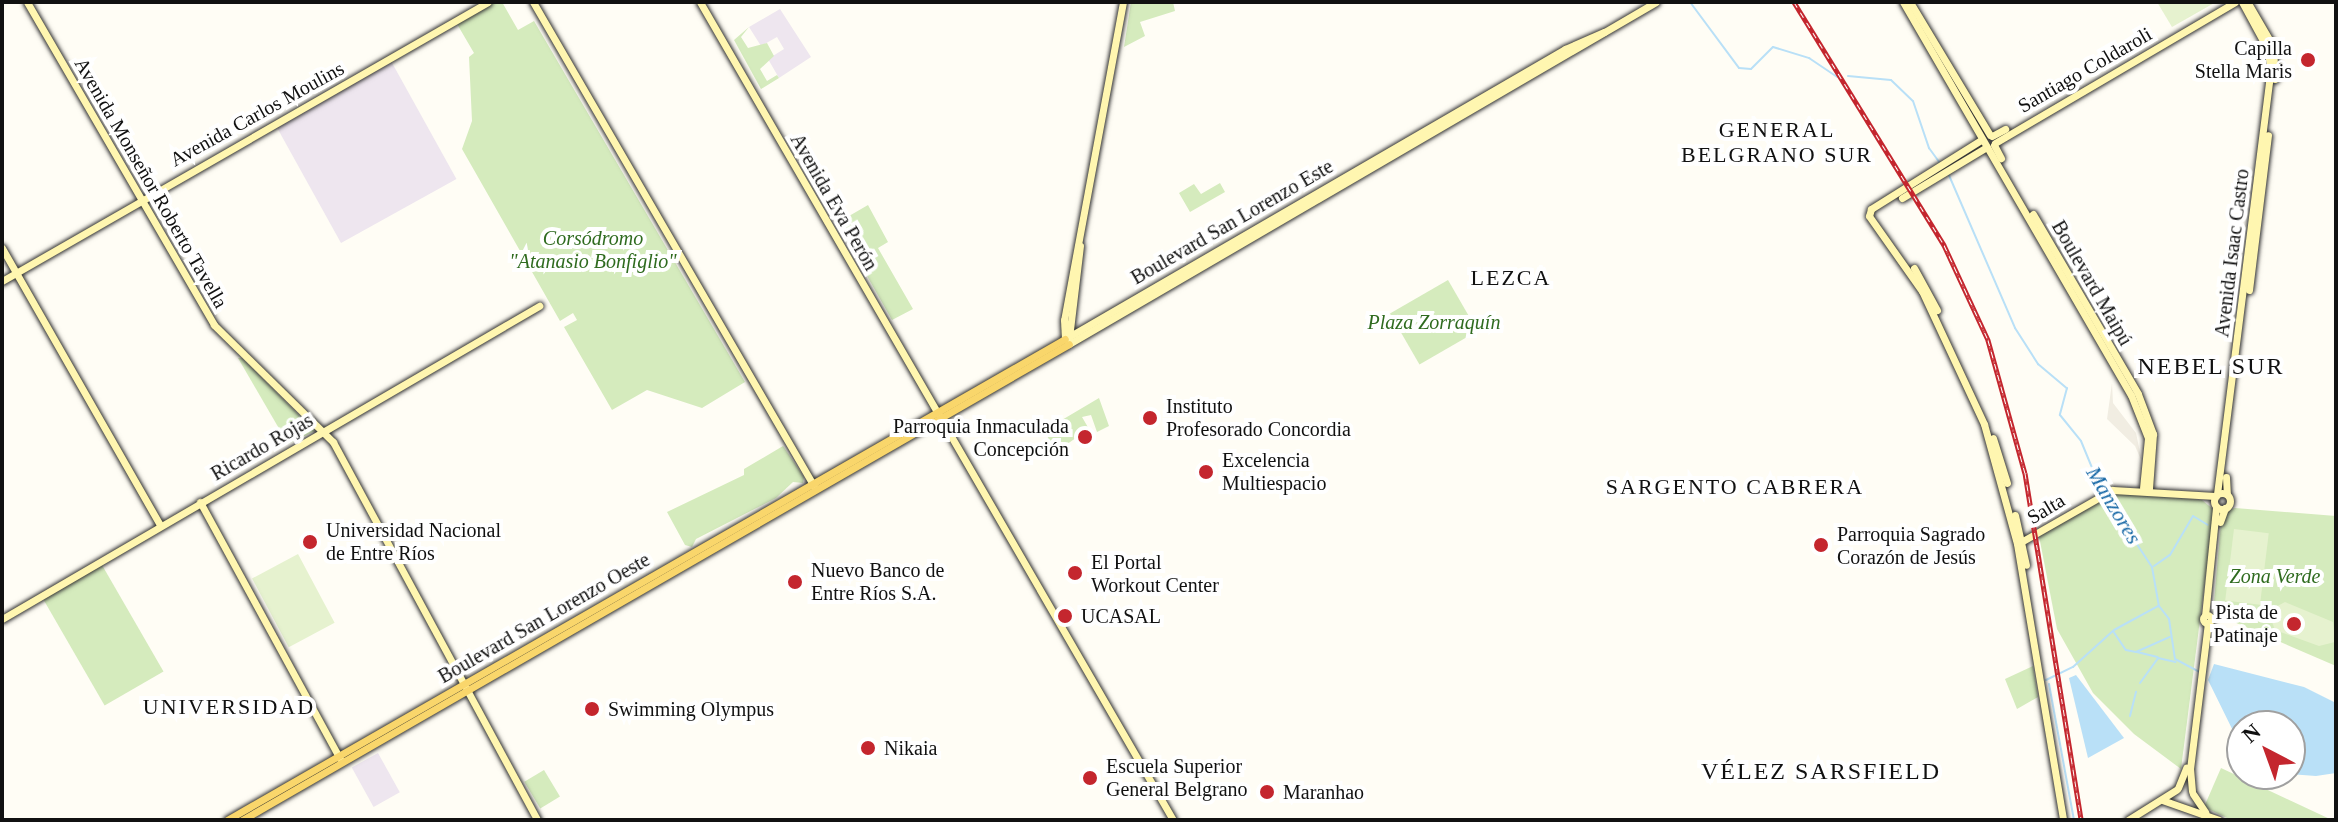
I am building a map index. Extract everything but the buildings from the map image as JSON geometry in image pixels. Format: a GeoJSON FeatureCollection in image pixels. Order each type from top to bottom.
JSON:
{"type":"FeatureCollection","features":[{"type":"Feature","properties":{"kind":"main road","name":"Avenida Monseñor Roberto Tavella"},"geometry":{"type":"LineString","coordinates":[[27,2],[214,325],[324,430],[537,820]]}},
{"type":"Feature","properties":{"kind":"main road","name":"Avenida Carlos Moulins"},"geometry":{"type":"LineString","coordinates":[[2,281],[488,2]]}},
{"type":"Feature","properties":{"kind":"main road"},"geometry":{"type":"LineString","coordinates":[[533,2],[813,485]]}},
{"type":"Feature","properties":{"kind":"main road","name":"Avenida Eva Perón"},"geometry":{"type":"LineString","coordinates":[[700,2],[1173,820]]}},
{"type":"Feature","properties":{"kind":"main road"},"geometry":{"type":"LineString","coordinates":[[1067,339],[1064,320],[1123,2]]}},
{"type":"Feature","properties":{"kind":"main road","name":"Boulevard San Lorenzo Este"},"geometry":{"type":"LineString","coordinates":[[880,448],[1656,2]]}},
{"type":"Feature","properties":{"kind":"main road","name":"Boulevard Maipú"},"geometry":{"type":"LineString","coordinates":[[1903,2],[1989,142]]}},
{"type":"Feature","properties":{"kind":"main road","name":"Boulevard Maipú"},"geometry":{"type":"LineString","coordinates":[[1910,2],[2136,404],[2148,438],[2146,488]]}},
{"type":"Feature","properties":{"kind":"main road","name":"Santiago Coldaroli"},"geometry":{"type":"LineString","coordinates":[[2020,543],[1984,424],[1961,369],[1906,264],[1871,213],[2225,2]]}},
{"type":"Feature","properties":{"kind":"main road","name":"Santiago Coldaroli"},"geometry":{"type":"LineString","coordinates":[[1989,142],[2235,2]]}},
{"type":"Feature","properties":{"kind":"main road"},"geometry":{"type":"LineString","coordinates":[[2244,2],[2274,63]]}},
{"type":"Feature","properties":{"kind":"main road","name":"Avenida Isaac Castro"},"geometry":{"type":"LineString","coordinates":[[2177,789],[2185,773],[2225,508],[2230,502],[2225,484],[2274,63]]}},
{"type":"Feature","properties":{"kind":"main road","name":"Avenida Isaac Castro"},"geometry":{"type":"LineString","coordinates":[[2207,619],[2216,500],[2274,63]]}},
{"type":"Feature","properties":{"kind":"main road"},"geometry":{"type":"LineString","coordinates":[[2,248],[160,525]]}},
{"type":"Feature","properties":{"kind":"main road","name":"Ricardo Rojas"},"geometry":{"type":"LineString","coordinates":[[2,619],[539,306]]}},
{"type":"Feature","properties":{"kind":"main road","name":"Boulevard San Lorenzo Oeste"},"geometry":{"type":"LineString","coordinates":[[242,820],[465,686],[880,448]]}},
{"type":"Feature","properties":{"kind":"main road"},"geometry":{"type":"LineString","coordinates":[[2146,488],[2216,500],[2225,508]]}},
{"type":"Feature","properties":{"kind":"main road","name":"Salta"},"geometry":{"type":"LineString","coordinates":[[2020,543],[2112,490],[2146,488]]}},
{"type":"Feature","properties":{"kind":"main road"},"geometry":{"type":"LineString","coordinates":[[2216,500],[2227,494]]}},
{"type":"Feature","properties":{"kind":"main road"},"geometry":{"type":"LineString","coordinates":[[200,502],[340,759]]}},
{"type":"Feature","properties":{"kind":"main road"},"geometry":{"type":"LineString","coordinates":[[2020,543],[2065,820]]}},
{"type":"Feature","properties":{"kind":"main road","name":"Avenida Isaac Castro"},"geometry":{"type":"LineString","coordinates":[[2193,792],[2197,698]]}},
{"type":"Feature","properties":{"kind":"main road","name":"Boulevard San Lorenzo Oeste"},"geometry":{"type":"LineString","coordinates":[[227,820],[340,759]]}},
{"type":"Feature","properties":{"kind":"main road"},"geometry":{"type":"LineString","coordinates":[[2177,789],[2181,803]]}},
{"type":"Feature","properties":{"kind":"main road"},"geometry":{"type":"LineString","coordinates":[[2128,820],[2177,789],[2193,792],[2206,814]]}},
{"type":"Feature","properties":{"kind":"main road"},"geometry":{"type":"LineString","coordinates":[[2181,803],[2193,792]]}},
{"type":"Feature","properties":{"kind":"main road"},"geometry":{"type":"LineString","coordinates":[[2162,800],[2181,803],[2219,820]]}},
{"type":"Feature","properties":{"kind":"shaded area"},"geometry":{"type":"Polygon","coordinates":[[[780,9],[811,57],[779,78],[768,59],[784,49],[777,37],[761,46],[749,27],[780,9]]]}},
{"type":"Feature","properties":{"kind":"shaded area"},"geometry":{"type":"Polygon","coordinates":[[[391,61],[456,179],[341,243],[276,125],[391,61]]]}},
{"type":"Feature","properties":{"kind":"shaded area"},"geometry":{"type":"Polygon","coordinates":[[[2112,383],[2113,403],[2136,433],[2142,462],[2135,446],[2107,419],[2112,383]]]}},
{"type":"Feature","properties":{"kind":"shaded area"},"geometry":{"type":"Polygon","coordinates":[[[378,753],[400,792],[374,807],[352,768],[378,753]]]}},
{"type":"Feature","properties":{"kind":"green space","name":"Corsódromo \"Atanasio Bonfiglio\""},"geometry":{"type":"Polygon","coordinates":[[[495,2],[502,2],[518,30],[534,21],[745,382],[702,408],[647,390],[612,410],[564,327],[577,320],[573,313],[560,321],[462,149],[472,121],[469,57],[474,53],[457,24],[495,2]]]}},
{"type":"Feature","properties":{"kind":"green space"},"geometry":{"type":"Polygon","coordinates":[[[1131,2],[1173,2],[1175,11],[1140,22],[1145,36],[1124,47],[1131,2]]]}},
{"type":"Feature","properties":{"kind":"green space"},"geometry":{"type":"Polygon","coordinates":[[[2157,2],[2216,2],[2172,27],[2157,2]]]}},
{"type":"Feature","properties":{"kind":"green space"},"geometry":{"type":"Polygon","coordinates":[[[749,27],[741,37],[748,48],[767,43],[774,56],[760,69],[767,81],[777,75],[779,78],[761,89],[734,40],[749,27]]]}},
{"type":"Feature","properties":{"kind":"green space"},"geometry":{"type":"Polygon","coordinates":[[[1220,183],[1225,192],[1190,212],[1179,193],[1194,184],[1201,194],[1220,183]]]}},
{"type":"Feature","properties":{"kind":"green space"},"geometry":{"type":"Polygon","coordinates":[[[868,205],[888,242],[878,248],[913,309],[892,320],[837,223],[868,205]]]}},
{"type":"Feature","properties":{"kind":"green space","name":"Plaza Zorraquín"},"geometry":{"type":"Polygon","coordinates":[[[1448,280],[1478,331],[1419,365],[1390,314],[1448,280]]]}},
{"type":"Feature","properties":{"kind":"green space"},"geometry":{"type":"Polygon","coordinates":[[[238,358],[242,358],[315,431],[288,444],[238,358]]]}},
{"type":"Feature","properties":{"kind":"green space"},"geometry":{"type":"Polygon","coordinates":[[[1099,398],[1109,426],[1097,432],[1091,415],[1082,417],[1089,429],[1054,453],[1045,430],[1099,398]]]}},
{"type":"Feature","properties":{"kind":"green space"},"geometry":{"type":"Polygon","coordinates":[[[783,446],[804,477],[803,483],[793,482],[776,498],[696,539],[692,547],[685,545],[667,512],[744,475],[744,469],[783,446]]]}},
{"type":"Feature","properties":{"kind":"green space"},"geometry":{"type":"Polygon","coordinates":[[[2117,492],[2202,500],[2214,510],[2181,769],[2134,734],[2093,693],[2057,629],[2039,536],[2117,492]]]}},
{"type":"Feature","properties":{"kind":"green space","name":"Zona Verde"},"geometry":{"type":"Polygon","coordinates":[[[2235,508],[2336,516],[2336,666],[2213,613],[2221,522],[2227,510],[2235,508]]]}},
{"type":"Feature","properties":{"kind":"green space"},"geometry":{"type":"Polygon","coordinates":[[[2234,529],[2269,533],[2260,605],[2225,600],[2234,529]]]}},
{"type":"Feature","properties":{"kind":"green space"},"geometry":{"type":"Polygon","coordinates":[[[298,554],[335,623],[289,647],[252,578],[298,554]]]}},
{"type":"Feature","properties":{"kind":"green space"},"geometry":{"type":"Polygon","coordinates":[[[102,565],[164,672],[105,706],[43,599],[102,565]]]}},
{"type":"Feature","properties":{"kind":"green space"},"geometry":{"type":"Polygon","coordinates":[[[2285,602],[2333,622],[2335,642],[2319,646],[2275,630],[2268,611],[2285,602]]]}},
{"type":"Feature","properties":{"kind":"green space"},"geometry":{"type":"Polygon","coordinates":[[[2033,666],[2038,697],[2017,709],[2005,679],[2033,666]]]}},
{"type":"Feature","properties":{"kind":"green space"},"geometry":{"type":"Polygon","coordinates":[[[2221,768],[2226,770],[2226,790],[2268,790],[2332,820],[2231,820],[2204,807],[2221,768]]]}},
{"type":"Feature","properties":{"kind":"green space"},"geometry":{"type":"Polygon","coordinates":[[[544,770],[560,797],[540,808],[524,782],[544,770]]]}},
{"type":"Feature","properties":{"kind":"water"},"geometry":{"type":"Polygon","coordinates":[[[2214,664],[2304,687],[2336,703],[2336,773],[2306,775],[2306,710],[2226,710],[2226,717],[2208,680],[2214,664]]]}},
{"type":"Feature","properties":{"kind":"water"},"geometry":{"type":"Polygon","coordinates":[[[2076,675],[2124,738],[2088,758],[2069,678],[2076,675]]]}},
{"type":"Feature","properties":{"kind":"waterway","name":"Manzores"},"geometry":{"type":"LineString","coordinates":[[1690,2],[1739,68],[1751,69],[1773,47],[1809,58],[1837,77]]}},
{"type":"Feature","properties":{"kind":"waterway","name":"Manzores"},"geometry":{"type":"LineString","coordinates":[[1848,76],[1891,80],[1913,101],[1929,148],[1939,162]]}},
{"type":"Feature","properties":{"kind":"waterway","name":"Manzores"},"geometry":{"type":"LineString","coordinates":[[1948,173],[2015,328],[2038,364],[2067,388],[2060,415],[2081,441],[2102,492]]}},
{"type":"Feature","properties":{"kind":"waterway","name":"Manzores"},"geometry":{"type":"LineString","coordinates":[[2106,497],[2152,567],[2159,606],[2169,619],[2175,659],[2199,672]]}},
{"type":"Feature","properties":{"kind":"waterway"},"geometry":{"type":"LineString","coordinates":[[2154,566],[2170,555],[2193,516],[2208,525]]}},
{"type":"Feature","properties":{"kind":"waterway"},"geometry":{"type":"LineString","coordinates":[[2114,630],[2158,606]]}},
{"type":"Feature","properties":{"kind":"waterway"},"geometry":{"type":"LineString","coordinates":[[2046,680],[2073,667],[2113,631],[2126,650],[2136,652],[2170,637]]}},
{"type":"Feature","properties":{"kind":"waterway"},"geometry":{"type":"LineString","coordinates":[[2137,652],[2157,657]]}},
{"type":"Feature","properties":{"kind":"waterway"},"geometry":{"type":"LineString","coordinates":[[2140,683],[2158,658],[2176,662]]}},
{"type":"Feature","properties":{"kind":"waterway"},"geometry":{"type":"LineString","coordinates":[[2049,684],[2074,820]]}},
{"type":"Feature","properties":{"kind":"waterway"},"geometry":{"type":"LineString","coordinates":[[2130,716],[2136,692]]}},
{"type":"Feature","properties":{"kind":"railway"},"geometry":{"type":"LineString","coordinates":[[1794,2],[1944,245],[1988,340],[2025,473],[2081,820]]}},
{"type":"Feature","properties":{"kind":"place","name":"Capilla Stella Maris"},"geometry":{"type":"Point","coordinates":[2308,60]}},
{"type":"Feature","properties":{"kind":"place","name":"Instituto Profesorado Concordia"},"geometry":{"type":"Point","coordinates":[1150,418]}},
{"type":"Feature","properties":{"kind":"place","name":"Parroquia Inmaculada Concepción"},"geometry":{"type":"Point","coordinates":[1085,437]}},
{"type":"Feature","properties":{"kind":"place","name":"Excelencia Multiespacio"},"geometry":{"type":"Point","coordinates":[1206,472]}},
{"type":"Feature","properties":{"kind":"place","name":"Universidad Nacional de Entre Ríos"},"geometry":{"type":"Point","coordinates":[310,542]}},
{"type":"Feature","properties":{"kind":"place","name":"Parroquia Sagrado Corazón de Jesús"},"geometry":{"type":"Point","coordinates":[1821,545]}},
{"type":"Feature","properties":{"kind":"place","name":"El Portal Workout Center"},"geometry":{"type":"Point","coordinates":[1075,573]}},
{"type":"Feature","properties":{"kind":"place","name":"Nuevo Banco de Entre Ríos S.A."},"geometry":{"type":"Point","coordinates":[795,582]}},
{"type":"Feature","properties":{"kind":"place","name":"UCASAL"},"geometry":{"type":"Point","coordinates":[1065,616]}},
{"type":"Feature","properties":{"kind":"place","name":"Pista de Patinaje"},"geometry":{"type":"Point","coordinates":[2294,624]}},
{"type":"Feature","properties":{"kind":"place","name":"Swimming Olympus"},"geometry":{"type":"Point","coordinates":[592,709]}},
{"type":"Feature","properties":{"kind":"place","name":"Nikaia"},"geometry":{"type":"Point","coordinates":[868,748]}},
{"type":"Feature","properties":{"kind":"place","name":"Escuela Superior General Belgrano"},"geometry":{"type":"Point","coordinates":[1090,778]}},
{"type":"Feature","properties":{"kind":"place","name":"Maranhao"},"geometry":{"type":"Point","coordinates":[1267,792]}},
{"type":"Feature","properties":{"kind":"district","name":"GENERAL BELGRANO SUR"},"geometry":{"type":"Point","coordinates":[1777,142]}},
{"type":"Feature","properties":{"kind":"district","name":"LEZCA"},"geometry":{"type":"Point","coordinates":[1511,278]}},
{"type":"Feature","properties":{"kind":"district","name":"NEBEL SUR"},"geometry":{"type":"Point","coordinates":[2211,367]}},
{"type":"Feature","properties":{"kind":"district","name":"SARGENTO CABRERA"},"geometry":{"type":"Point","coordinates":[1735,487]}},
{"type":"Feature","properties":{"kind":"district","name":"UNIVERSIDAD"},"geometry":{"type":"Point","coordinates":[229,707]}},
{"type":"Feature","properties":{"kind":"district","name":"VÉLEZ SARSFIELD"},"geometry":{"type":"Point","coordinates":[1821,772]}}]}
